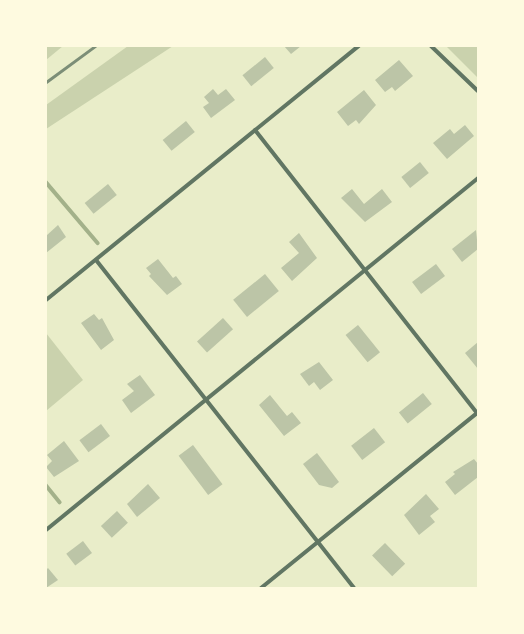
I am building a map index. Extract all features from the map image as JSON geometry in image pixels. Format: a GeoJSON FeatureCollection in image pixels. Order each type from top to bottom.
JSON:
{"type":"FeatureCollection","features":[{"type":"Feature","properties":{"kind":"street"},"geometry":{"type":"LineString","coordinates":[[46,300],[359,46]]}},
{"type":"Feature","properties":{"kind":"street"},"geometry":{"type":"LineString","coordinates":[[431,46],[478,91]]}},
{"type":"Feature","properties":{"kind":"street"},"geometry":{"type":"LineString","coordinates":[[255,130],[478,413],[261,588]]}},
{"type":"Feature","properties":{"kind":"street"},"geometry":{"type":"LineString","coordinates":[[46,530],[478,178]]}},
{"type":"Feature","properties":{"kind":"street"},"geometry":{"type":"LineString","coordinates":[[96,260],[354,588]]}},
{"type":"Feature","properties":{"kind":"green space"},"geometry":{"type":"Polygon","coordinates":[[[46,46],[63,46],[46,60],[46,46]]]}},
{"type":"Feature","properties":{"kind":"green space"},"geometry":{"type":"Polygon","coordinates":[[[128,46],[173,46],[46,129],[46,105],[128,46]]]}},
{"type":"Feature","properties":{"kind":"green space"},"geometry":{"type":"Polygon","coordinates":[[[446,46],[478,46],[478,78],[446,46]]]}},
{"type":"Feature","properties":{"kind":"green space"},"geometry":{"type":"Polygon","coordinates":[[[46,333],[83,380],[46,411],[46,333]]]}},
{"type":"Feature","properties":{"kind":"building"},"geometry":{"type":"Polygon","coordinates":[[[284,46],[301,46],[291,54],[284,46]]]}},
{"type":"Feature","properties":{"kind":"building"},"geometry":{"type":"Polygon","coordinates":[[[265,57],[274,68],[251,86],[242,75],[265,57]]]}},
{"type":"Feature","properties":{"kind":"building"},"geometry":{"type":"Polygon","coordinates":[[[399,60],[413,76],[395,91],[392,87],[385,92],[375,80],[399,60]]]}},
{"type":"Feature","properties":{"kind":"building"},"geometry":{"type":"Polygon","coordinates":[[[213,89],[218,95],[226,89],[235,100],[211,118],[203,107],[209,103],[204,97],[213,89]]]}},
{"type":"Feature","properties":{"kind":"building"},"geometry":{"type":"Polygon","coordinates":[[[364,90],[376,105],[359,124],[356,120],[348,126],[337,112],[364,90]]]}},
{"type":"Feature","properties":{"kind":"building"},"geometry":{"type":"Polygon","coordinates":[[[186,121],[195,132],[171,151],[163,140],[186,121]]]}},
{"type":"Feature","properties":{"kind":"building"},"geometry":{"type":"Polygon","coordinates":[[[465,125],[474,136],[447,159],[433,143],[450,129],[454,134],[465,125]]]}},
{"type":"Feature","properties":{"kind":"building"},"geometry":{"type":"Polygon","coordinates":[[[420,162],[429,173],[410,188],[401,177],[420,162]]]}},
{"type":"Feature","properties":{"kind":"building"},"geometry":{"type":"Polygon","coordinates":[[[108,184],[117,195],[93,214],[85,203],[108,184]]]}},
{"type":"Feature","properties":{"kind":"building"},"geometry":{"type":"Polygon","coordinates":[[[352,189],[364,204],[382,189],[392,202],[365,222],[341,198],[352,189]]]}},
{"type":"Feature","properties":{"kind":"building"},"geometry":{"type":"Polygon","coordinates":[[[58,225],[66,237],[46,253],[46,236],[58,225]]]}},
{"type":"Feature","properties":{"kind":"building"},"geometry":{"type":"Polygon","coordinates":[[[476,230],[478,249],[462,262],[452,249],[476,230]]]}},
{"type":"Feature","properties":{"kind":"building"},"geometry":{"type":"Polygon","coordinates":[[[299,233],[317,258],[292,281],[281,268],[299,253],[289,242],[299,233]]]}},
{"type":"Feature","properties":{"kind":"building"},"geometry":{"type":"Polygon","coordinates":[[[158,259],[173,278],[176,276],[182,284],[167,295],[149,276],[151,274],[146,268],[158,259]]]}},
{"type":"Feature","properties":{"kind":"building"},"geometry":{"type":"Polygon","coordinates":[[[436,264],[445,276],[421,294],[412,282],[436,264]]]}},
{"type":"Feature","properties":{"kind":"building"},"geometry":{"type":"Polygon","coordinates":[[[265,274],[279,291],[247,317],[233,300],[265,274]]]}},
{"type":"Feature","properties":{"kind":"building"},"geometry":{"type":"Polygon","coordinates":[[[94,314],[99,320],[102,318],[114,340],[101,350],[81,323],[94,314]]]}},
{"type":"Feature","properties":{"kind":"building"},"geometry":{"type":"Polygon","coordinates":[[[223,318],[233,329],[207,353],[197,341],[223,318]]]}},
{"type":"Feature","properties":{"kind":"building"},"geometry":{"type":"Polygon","coordinates":[[[358,325],[380,352],[368,362],[346,335],[358,325]]]}},
{"type":"Feature","properties":{"kind":"building"},"geometry":{"type":"Polygon","coordinates":[[[478,342],[478,369],[465,353],[478,342]]]}},
{"type":"Feature","properties":{"kind":"building"},"geometry":{"type":"Polygon","coordinates":[[[319,362],[333,380],[320,390],[314,382],[309,386],[300,374],[319,362]]]}},
{"type":"Feature","properties":{"kind":"building"},"geometry":{"type":"Polygon","coordinates":[[[140,375],[155,395],[131,413],[122,400],[134,391],[127,384],[140,375]]]}},
{"type":"Feature","properties":{"kind":"building"},"geometry":{"type":"Polygon","coordinates":[[[423,393],[432,404],[408,423],[399,413],[423,393]]]}},
{"type":"Feature","properties":{"kind":"building"},"geometry":{"type":"Polygon","coordinates":[[[270,395],[287,416],[292,412],[301,423],[284,436],[259,405],[270,395]]]}},
{"type":"Feature","properties":{"kind":"building"},"geometry":{"type":"Polygon","coordinates":[[[101,424],[110,436],[88,452],[79,440],[101,424]]]}},
{"type":"Feature","properties":{"kind":"building"},"geometry":{"type":"Polygon","coordinates":[[[374,428],[385,442],[362,460],[351,446],[374,428]]]}},
{"type":"Feature","properties":{"kind":"building"},"geometry":{"type":"Polygon","coordinates":[[[64,441],[79,461],[54,477],[46,467],[52,461],[47,455],[64,441]]]}},
{"type":"Feature","properties":{"kind":"building"},"geometry":{"type":"Polygon","coordinates":[[[193,445],[222,484],[208,495],[179,456],[193,445]]]}},
{"type":"Feature","properties":{"kind":"building"},"geometry":{"type":"Polygon","coordinates":[[[317,453],[339,482],[332,488],[319,485],[303,464],[317,453]]]}},
{"type":"Feature","properties":{"kind":"building"},"geometry":{"type":"Polygon","coordinates":[[[474,459],[478,464],[478,477],[455,495],[445,482],[455,474],[453,472],[474,459]]]}},
{"type":"Feature","properties":{"kind":"building"},"geometry":{"type":"Polygon","coordinates":[[[148,484],[160,498],[137,517],[127,504],[148,484]]]}},
{"type":"Feature","properties":{"kind":"building"},"geometry":{"type":"Polygon","coordinates":[[[426,494],[439,509],[430,516],[435,522],[419,535],[404,515],[426,494]]]}},
{"type":"Feature","properties":{"kind":"building"},"geometry":{"type":"Polygon","coordinates":[[[117,511],[128,523],[112,538],[101,526],[117,511]]]}},
{"type":"Feature","properties":{"kind":"building"},"geometry":{"type":"Polygon","coordinates":[[[83,541],[92,553],[75,566],[66,554],[83,541]]]}},
{"type":"Feature","properties":{"kind":"building"},"geometry":{"type":"Polygon","coordinates":[[[385,543],[405,564],[392,576],[372,556],[385,543]]]}},
{"type":"Feature","properties":{"kind":"building"},"geometry":{"type":"Polygon","coordinates":[[[48,568],[58,580],[46,588],[46,570],[48,568]]]}},
{"type":"Feature","properties":{"kind":"waterway"},"geometry":{"type":"LineString","coordinates":[[46,182],[98,243]]}},
{"type":"Feature","properties":{"kind":"waterway"},"geometry":{"type":"LineString","coordinates":[[46,485],[60,502]]}},
{"type":"Feature","properties":{"kind":"railway"},"geometry":{"type":"LineString","coordinates":[[46,82],[95,46]]}}]}
